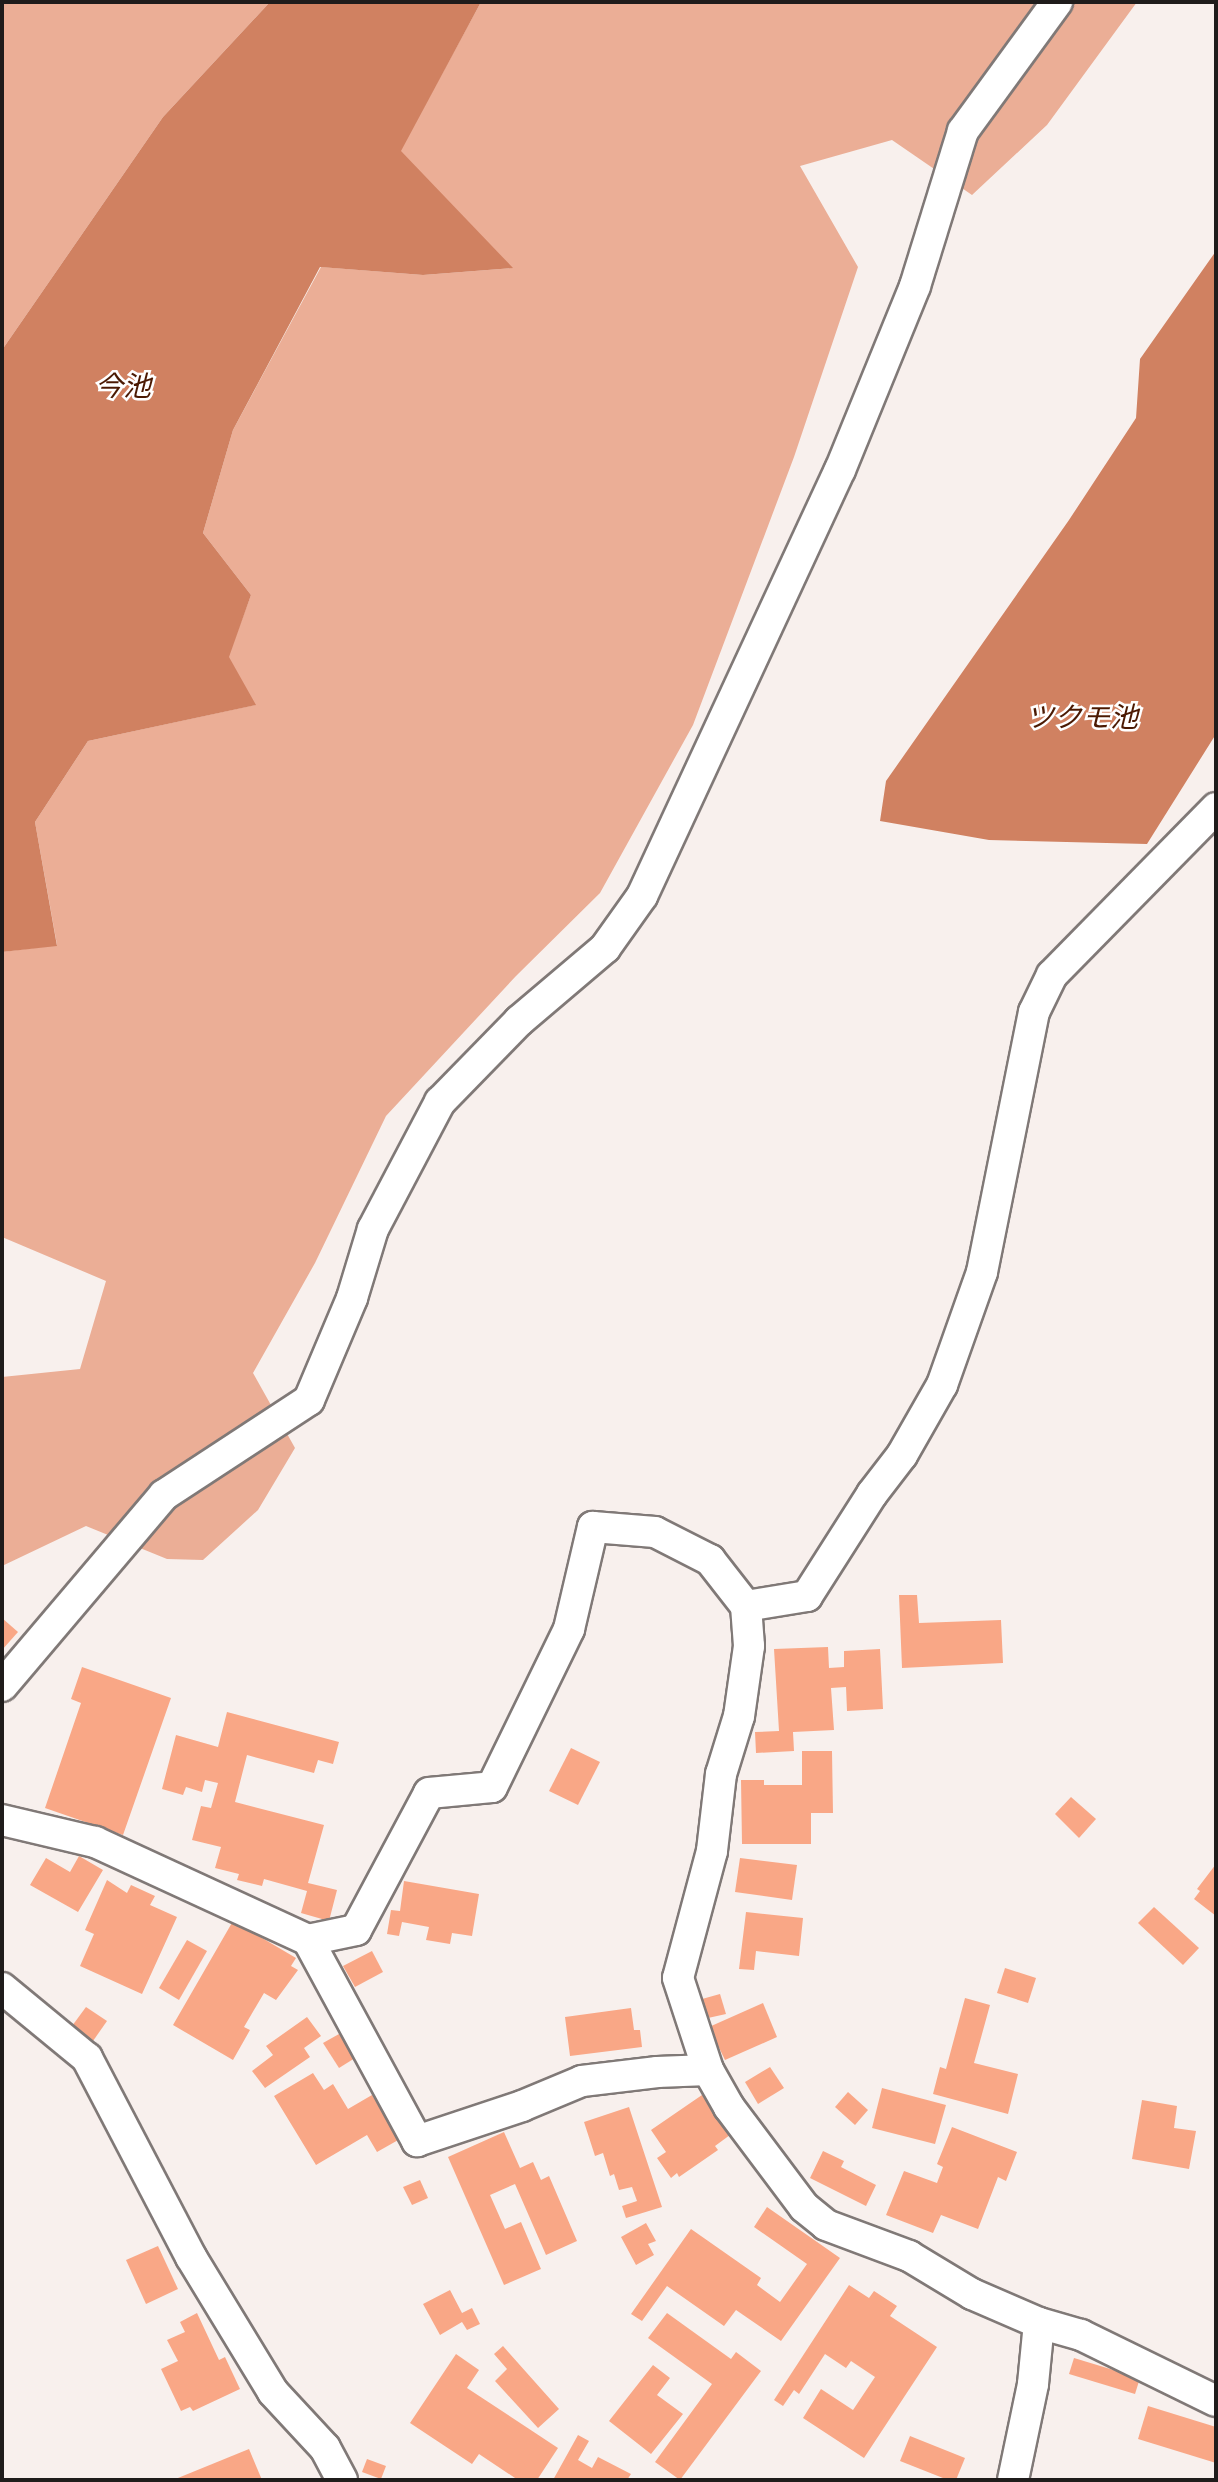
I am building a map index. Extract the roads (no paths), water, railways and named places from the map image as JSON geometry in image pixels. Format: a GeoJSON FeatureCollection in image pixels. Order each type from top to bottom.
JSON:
{"type":"FeatureCollection","features":[{"type":"Feature","properties":{"kind":"street"},"geometry":{"type":"LineString","coordinates":[[2,1686],[164,1495],[309,1400],[352,1298],[373,1229],[440,1102],[519,1021],[604,948],[642,896],[840,470],[915,286],[963,131],[1057,2]]}},
{"type":"Feature","properties":{"kind":"street"},"geometry":{"type":"LineString","coordinates":[[746,1606],[807,1596],[872,1494],[902,1455],[942,1385],[982,1272],[1034,1012],[1052,975],[1216,808]]}},
{"type":"Feature","properties":{"kind":"street"},"geometry":{"type":"LineString","coordinates":[[2,1820],[95,1842],[308,1940],[356,1930],[429,1793],[492,1787],[569,1629],[593,1527],[654,1532],[710,1560],[746,1606],[749,1646],[739,1716],[721,1774],[712,1851],[678,1978],[708,2070],[729,2107],[804,2207],[826,2225],[909,2256],[972,2294],[1040,2323],[1081,2335],[1216,2401]]}},
{"type":"Feature","properties":{"kind":"street"},"geometry":{"type":"LineString","coordinates":[[308,1940],[417,2141],[522,2106],[582,2081],[657,2072],[708,2070]]}},
{"type":"Feature","properties":{"kind":"street"},"geometry":{"type":"LineString","coordinates":[[2,1988],[87,2058],[191,2257],[266,2381],[324,2448],[342,2480]]}},
{"type":"Feature","properties":{"kind":"street"},"geometry":{"type":"LineString","coordinates":[[1013,2480],[1033,2384],[1040,2323]]}},
{"type":"Feature","properties":{"kind":"water","name":"今池"},"geometry":{"type":"Polygon","coordinates":[[[270,2],[481,2],[401,151],[513,268],[423,275],[320,267],[233,430],[203,533],[251,595],[229,657],[256,705],[88,741],[35,822],[57,946],[2,952],[2,350],[163,117],[270,2]]]}},
{"type":"Feature","properties":{"kind":"water","name":"ツクモ池"},"geometry":{"type":"Polygon","coordinates":[[[1216,251],[1216,734],[1147,844],[989,840],[880,821],[886,781],[1069,520],[1136,418],[1140,359],[1216,251]]]}}]}
